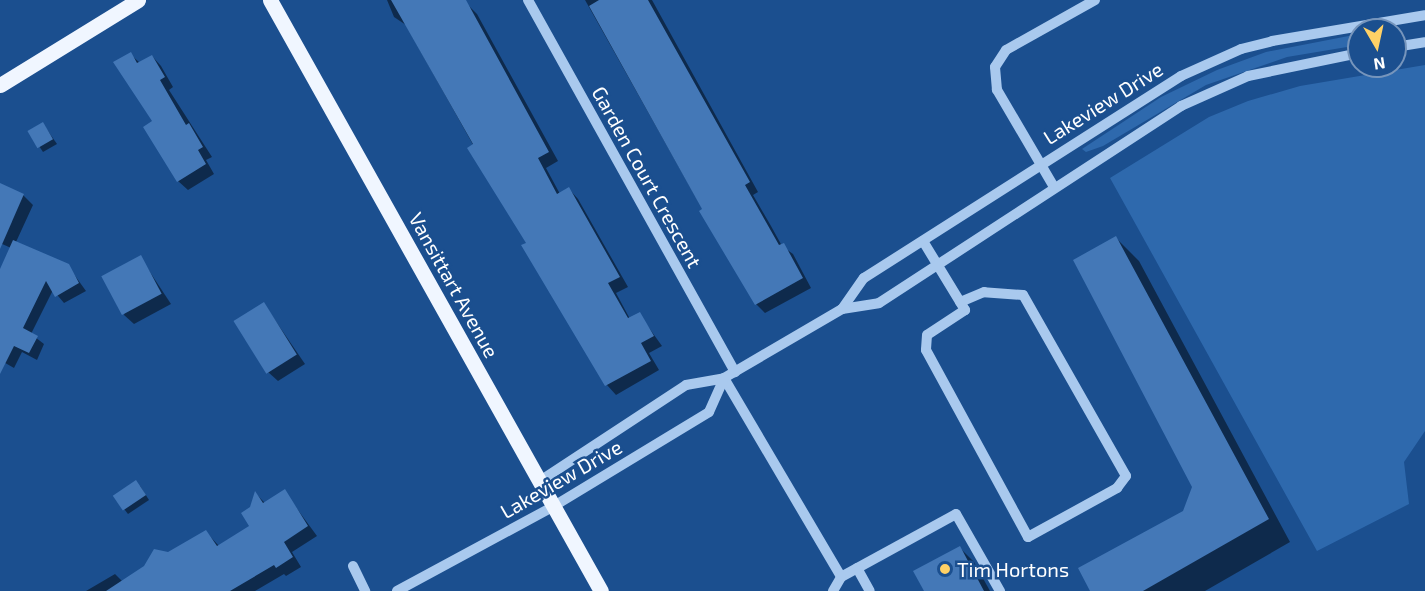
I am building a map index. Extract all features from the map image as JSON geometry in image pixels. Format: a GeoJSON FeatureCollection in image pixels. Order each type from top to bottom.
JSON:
{"type":"FeatureCollection","features":[{"type":"Feature","properties":{"kind":"main road"},"geometry":{"type":"LineString","coordinates":[[0,85],[138,0]]}},
{"type":"Feature","properties":{"kind":"main road","name":"Vansittart Avenue"},"geometry":{"type":"LineString","coordinates":[[270,0],[601,591]]}},
{"type":"Feature","properties":{"kind":"street","name":"Garden Court Crescent"},"geometry":{"type":"LineString","coordinates":[[528,0],[735,372]]}},
{"type":"Feature","properties":{"kind":"street"},"geometry":{"type":"LineString","coordinates":[[1054,187],[997,90],[995,67],[1006,50],[1095,0]]}},
{"type":"Feature","properties":{"kind":"street","name":"Lakeview Drive"},"geometry":{"type":"LineString","coordinates":[[842,309],[864,279],[1150,93],[1212,60],[1272,41],[1425,15]]}},
{"type":"Feature","properties":{"kind":"street"},"geometry":{"type":"LineString","coordinates":[[1407,45],[1425,42]]}},
{"type":"Feature","properties":{"kind":"street","name":"Lakeview Drive"},"geometry":{"type":"LineString","coordinates":[[540,481],[686,385],[724,378],[842,309],[879,303],[1054,187],[1214,89],[1263,72],[1347,55]]}},
{"type":"Feature","properties":{"kind":"street"},"geometry":{"type":"LineString","coordinates":[[922,241],[964,310],[927,335],[926,350],[1028,537],[1117,488],[1125,482],[1126,476],[1023,295],[984,292],[960,302]]}},
{"type":"Feature","properties":{"kind":"street","name":"Lakeview Drive"},"geometry":{"type":"LineString","coordinates":[[397,591],[554,506],[709,412],[724,378]]}},
{"type":"Feature","properties":{"kind":"street"},"geometry":{"type":"LineString","coordinates":[[724,378],[841,576]]}},
{"type":"Feature","properties":{"kind":"street"},"geometry":{"type":"LineString","coordinates":[[833,591],[841,576],[956,514],[1000,591]]}},
{"type":"Feature","properties":{"kind":"street"},"geometry":{"type":"LineString","coordinates":[[353,566],[365,591]]}},
{"type":"Feature","properties":{"kind":"street"},"geometry":{"type":"LineString","coordinates":[[857,568],[870,591]]}},
{"type":"Feature","properties":{"kind":"shaded area"},"geometry":{"type":"Polygon","coordinates":[[[1347,36],[1347,47],[1287,57],[1206,85],[1103,146],[1086,152],[1082,149],[1161,97],[1217,70],[1266,52],[1347,36]]]}},
{"type":"Feature","properties":{"kind":"shaded area"},"geometry":{"type":"Polygon","coordinates":[[[1425,65],[1425,431],[1404,462],[1409,504],[1317,551],[1110,178],[1209,117],[1248,101],[1300,86],[1348,78],[1407,78],[1407,68],[1425,65]]]}},
{"type":"Feature","properties":{"kind":"building"},"geometry":{"type":"Polygon","coordinates":[[[391,0],[466,0],[549,152],[538,158],[557,194],[569,187],[620,277],[608,283],[628,318],[640,312],[654,336],[641,343],[651,361],[605,386],[521,245],[526,243],[467,148],[473,144],[391,0]]]}},
{"type":"Feature","properties":{"kind":"building"},"geometry":{"type":"Polygon","coordinates":[[[599,0],[648,0],[750,182],[745,185],[779,245],[784,243],[803,278],[755,305],[699,211],[702,209],[589,6],[599,0]]]}},
{"type":"Feature","properties":{"kind":"building"},"geometry":{"type":"Polygon","coordinates":[[[131,52],[137,63],[152,55],[165,77],[160,80],[186,125],[189,123],[203,147],[198,150],[206,164],[177,182],[143,127],[152,121],[113,62],[131,52]]]}},
{"type":"Feature","properties":{"kind":"building"},"geometry":{"type":"Polygon","coordinates":[[[43,122],[53,139],[37,148],[27,131],[43,122]]]}},
{"type":"Feature","properties":{"kind":"building"},"geometry":{"type":"Polygon","coordinates":[[[0,183],[24,194],[0,249],[0,183]]]}},
{"type":"Feature","properties":{"kind":"building"},"geometry":{"type":"Polygon","coordinates":[[[1116,236],[1269,519],[1143,591],[1090,591],[1078,568],[1183,511],[1192,487],[1073,260],[1116,236]]]}},
{"type":"Feature","properties":{"kind":"building"},"geometry":{"type":"Polygon","coordinates":[[[13,240],[69,264],[79,283],[55,297],[46,281],[23,328],[38,336],[29,353],[14,346],[0,374],[0,269],[13,240]]]}},
{"type":"Feature","properties":{"kind":"building"},"geometry":{"type":"Polygon","coordinates":[[[141,255],[162,294],[122,315],[101,276],[141,255]]]}},
{"type":"Feature","properties":{"kind":"building"},"geometry":{"type":"Polygon","coordinates":[[[264,302],[297,355],[266,374],[233,321],[264,302]]]}},
{"type":"Feature","properties":{"kind":"building"},"geometry":{"type":"Polygon","coordinates":[[[136,480],[146,495],[123,511],[113,496],[136,480]]]}},
{"type":"Feature","properties":{"kind":"building"},"geometry":{"type":"Polygon","coordinates":[[[285,489],[308,526],[284,542],[293,557],[276,568],[274,565],[230,591],[106,591],[144,566],[154,549],[168,552],[206,530],[217,546],[249,526],[241,513],[250,507],[255,491],[263,503],[285,489]]]}},
{"type":"Feature","properties":{"kind":"building"},"geometry":{"type":"Polygon","coordinates":[[[960,546],[984,591],[924,591],[913,571],[960,546]]]}},
{"type":"Feature","properties":{"kind":"place","name":"Tim Hortons"},"geometry":{"type":"Point","coordinates":[945,569]}}]}
